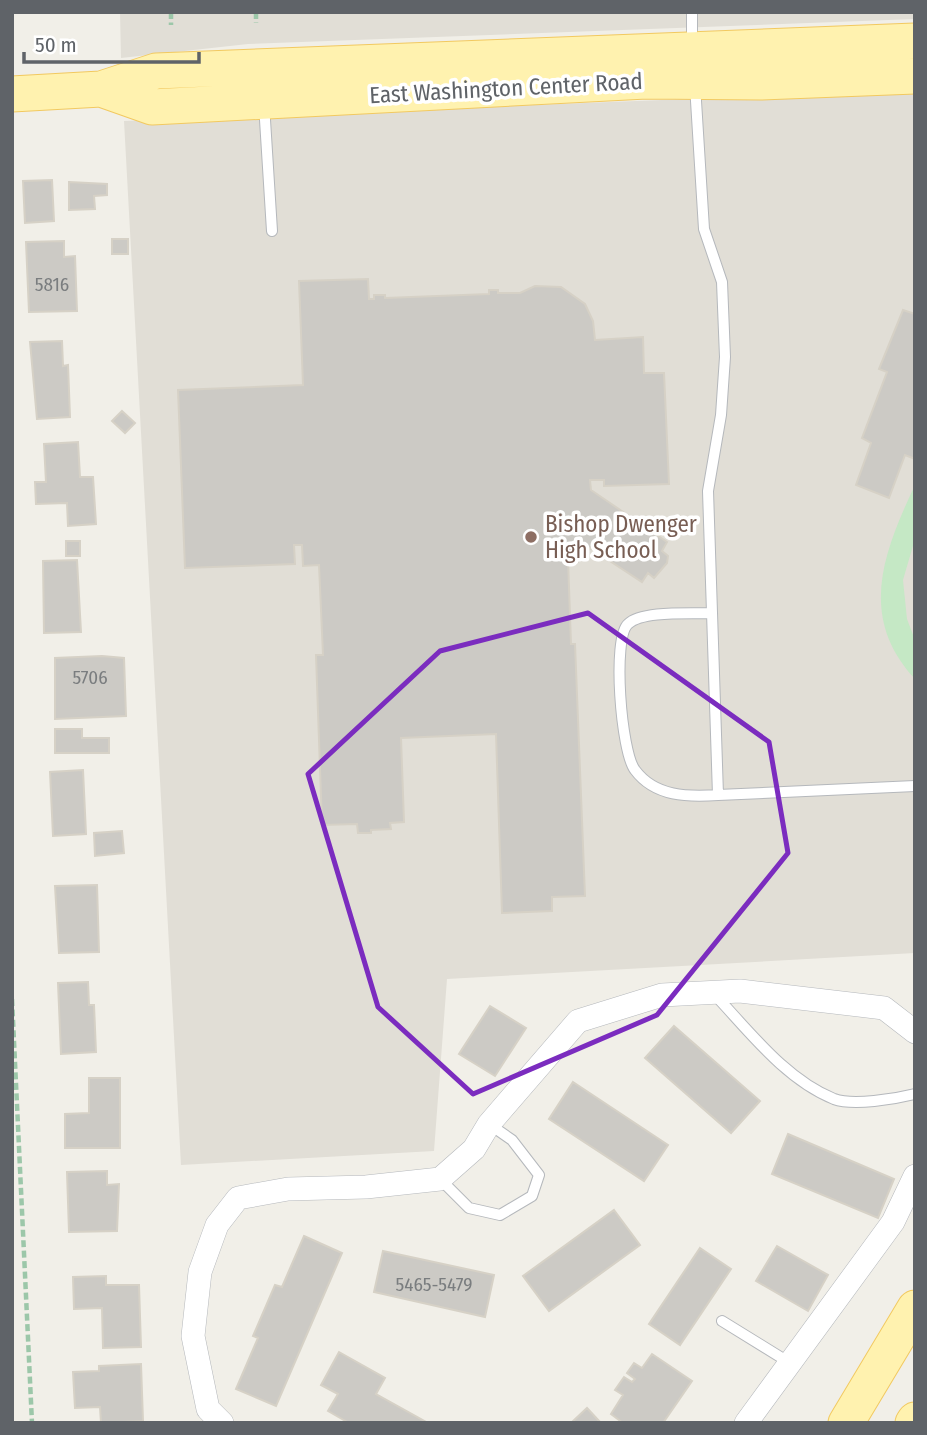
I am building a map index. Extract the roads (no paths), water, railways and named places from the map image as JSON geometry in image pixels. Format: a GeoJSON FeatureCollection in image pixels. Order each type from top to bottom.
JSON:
{"type":"FeatureCollection","features":[{"type":"Feature","properties":{"kind":"main road","name":"East Washington Center Road"},"geometry":{"type":"LineString","coordinates":[[101,89],[152,107],[263,101],[915,41]]}},
{"type":"Feature","properties":{"kind":"main road","name":"East Washington Center Road"},"geometry":{"type":"LineString","coordinates":[[12,94],[101,89],[156,71],[693,63],[761,82],[915,76]]}},
{"type":"Feature","properties":{"kind":"main road"},"geometry":{"type":"LineString","coordinates":[[846,1423],[915,1308]]}},
{"type":"Feature","properties":{"kind":"street"},"geometry":{"type":"LineString","coordinates":[[222,1423],[208,1409],[193,1336],[200,1272],[217,1225],[238,1198],[288,1189],[366,1187],[440,1179],[474,1149],[489,1124],[578,1021],[662,995],[740,991],[884,1008],[915,1032]]}},
{"type":"Feature","properties":{"kind":"street"},"geometry":{"type":"LineString","coordinates":[[746,1423],[893,1222],[915,1176]]}},
{"type":"Feature","properties":{"kind":"lane"},"geometry":{"type":"LineString","coordinates":[[692,12],[704,229],[722,282],[725,357],[721,415],[708,491],[718,795]]}},
{"type":"Feature","properties":{"kind":"lane"},"geometry":{"type":"LineString","coordinates":[[263,101],[272,231]]}},
{"type":"Feature","properties":{"kind":"lane"},"geometry":{"type":"LineString","coordinates":[[712,613],[638,617],[626,625],[621,635],[625,741],[629,760],[636,772],[668,794],[718,795],[915,786]]}},
{"type":"Feature","properties":{"kind":"lane"},"geometry":{"type":"LineString","coordinates":[[713,993],[802,1081],[836,1100],[892,1100],[915,1094]]}},
{"type":"Feature","properties":{"kind":"lane"},"geometry":{"type":"LineString","coordinates":[[440,1179],[469,1208],[500,1215],[533,1196],[539,1175],[512,1140],[489,1124]]}},
{"type":"Feature","properties":{"kind":"lane"},"geometry":{"type":"LineString","coordinates":[[722,1321],[790,1363]]}},
{"type":"Feature","properties":{"kind":"place","name":"Bishop Dwenger High School"},"geometry":{"type":"Point","coordinates":[531,537]}}]}
